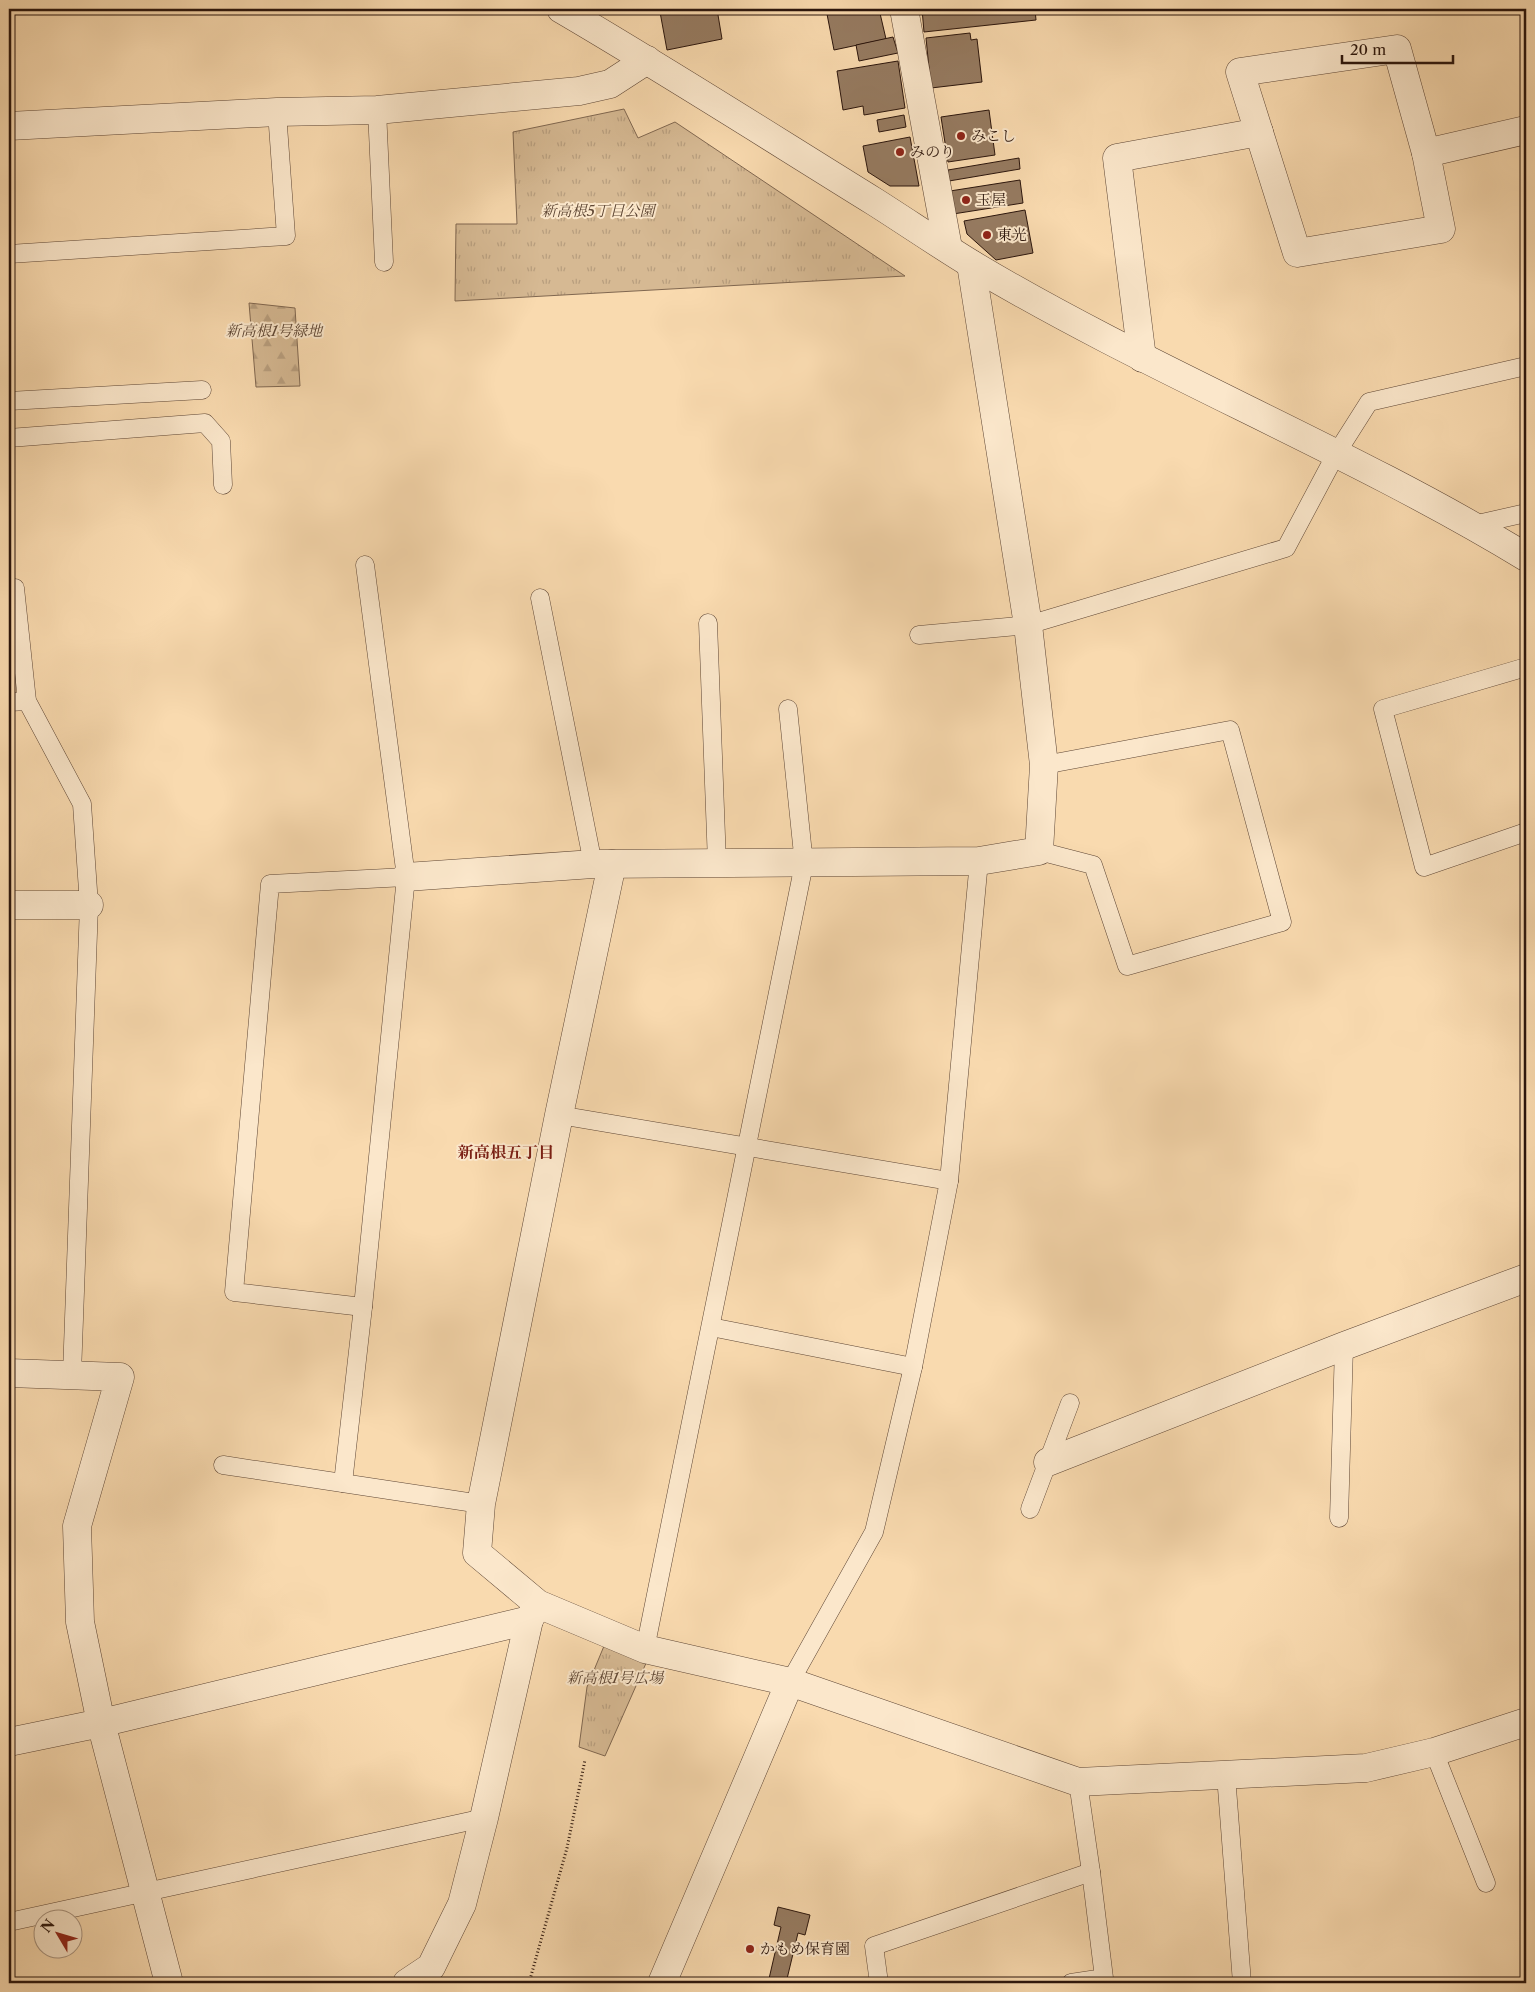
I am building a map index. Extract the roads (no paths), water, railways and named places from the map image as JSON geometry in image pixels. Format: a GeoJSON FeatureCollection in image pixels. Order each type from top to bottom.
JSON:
{"type":"FeatureCollection","features":[{"type":"Feature","properties":{"kind":"street"},"geometry":{"type":"LineString","coordinates":[[560,9],[647,60],[971,264],[1142,358],[1336,454],[1472,525],[1526,557]]}},
{"type":"Feature","properties":{"kind":"street"},"geometry":{"type":"LineString","coordinates":[[904,9],[948,248]]}},
{"type":"Feature","properties":{"kind":"street"},"geometry":{"type":"LineString","coordinates":[[1397,49],[1426,154],[1441,229],[1297,253],[1259,132],[1240,72],[1397,49]]}},
{"type":"Feature","properties":{"kind":"street"},"geometry":{"type":"LineString","coordinates":[[9,126],[277,112],[377,110],[579,91],[610,84],[647,60]]}},
{"type":"Feature","properties":{"kind":"street"},"geometry":{"type":"LineString","coordinates":[[1426,154],[1526,130]]}},
{"type":"Feature","properties":{"kind":"street"},"geometry":{"type":"LineString","coordinates":[[1142,358],[1117,158],[1259,132]]}},
{"type":"Feature","properties":{"kind":"street"},"geometry":{"type":"LineString","coordinates":[[406,877],[603,864],[804,864],[979,861],[1039,851],[1044,765],[1028,625],[971,264]]}},
{"type":"Feature","properties":{"kind":"street"},"geometry":{"type":"LineString","coordinates":[[603,864],[559,1115],[482,1504],[477,1553],[534,1612],[645,1649],[790,1682],[1078,1782],[1366,1768],[1434,1752],[1526,1722]]}},
{"type":"Feature","properties":{"kind":"street"},"geometry":{"type":"LineString","coordinates":[[9,905],[89,905]]}},
{"type":"Feature","properties":{"kind":"street"},"geometry":{"type":"LineString","coordinates":[[1048,1462],[1344,1346],[1526,1278]]}},
{"type":"Feature","properties":{"kind":"street"},"geometry":{"type":"LineString","coordinates":[[9,1373],[120,1377],[77,1526],[80,1622],[100,1723],[169,1983]]}},
{"type":"Feature","properties":{"kind":"street"},"geometry":{"type":"LineString","coordinates":[[9,1742],[100,1723],[534,1612]]}},
{"type":"Feature","properties":{"kind":"street"},"geometry":{"type":"LineString","coordinates":[[407,1983],[432,1967],[462,1904],[534,1612]]}},
{"type":"Feature","properties":{"kind":"street"},"geometry":{"type":"LineString","coordinates":[[662,1983],[790,1682]]}},
{"type":"Feature","properties":{"kind":"lane"},"geometry":{"type":"LineString","coordinates":[[377,110],[384,262]]}},
{"type":"Feature","properties":{"kind":"lane"},"geometry":{"type":"LineString","coordinates":[[9,254],[286,236],[277,112]]}},
{"type":"Feature","properties":{"kind":"lane"},"geometry":{"type":"LineString","coordinates":[[919,635],[1028,625],[1286,548],[1336,454],[1369,402],[1526,366]]}},
{"type":"Feature","properties":{"kind":"lane"},"geometry":{"type":"LineString","coordinates":[[9,401],[202,390]]}},
{"type":"Feature","properties":{"kind":"lane"},"geometry":{"type":"LineString","coordinates":[[9,438],[205,423],[221,441],[224,485]]}},
{"type":"Feature","properties":{"kind":"lane"},"geometry":{"type":"LineString","coordinates":[[1472,525],[1526,513]]}},
{"type":"Feature","properties":{"kind":"lane"},"geometry":{"type":"LineString","coordinates":[[342,1483],[406,877],[365,565]]}},
{"type":"Feature","properties":{"kind":"lane"},"geometry":{"type":"LineString","coordinates":[[15,588],[28,701],[82,804],[89,905],[72,1374]]}},
{"type":"Feature","properties":{"kind":"lane"},"geometry":{"type":"LineString","coordinates":[[540,598],[603,864]]}},
{"type":"Feature","properties":{"kind":"lane"},"geometry":{"type":"LineString","coordinates":[[708,624],[717,863]]}},
{"type":"Feature","properties":{"kind":"lane"},"geometry":{"type":"LineString","coordinates":[[1526,667],[1384,709],[1424,867],[1526,832]]}},
{"type":"Feature","properties":{"kind":"lane"},"geometry":{"type":"LineString","coordinates":[[9,702],[28,701]]}},
{"type":"Feature","properties":{"kind":"lane"},"geometry":{"type":"LineString","coordinates":[[645,1649],[804,864],[788,709]]}},
{"type":"Feature","properties":{"kind":"lane"},"geometry":{"type":"LineString","coordinates":[[1039,851],[1093,865],[1127,966],[1282,922],[1230,730],[1044,765]]}},
{"type":"Feature","properties":{"kind":"lane"},"geometry":{"type":"LineString","coordinates":[[790,1682],[874,1532],[913,1367],[949,1181],[979,861]]}},
{"type":"Feature","properties":{"kind":"lane"},"geometry":{"type":"LineString","coordinates":[[362,1307],[234,1292],[270,884],[406,877]]}},
{"type":"Feature","properties":{"kind":"lane"},"geometry":{"type":"LineString","coordinates":[[559,1115],[949,1181]]}},
{"type":"Feature","properties":{"kind":"lane"},"geometry":{"type":"LineString","coordinates":[[711,1327],[913,1367]]}},
{"type":"Feature","properties":{"kind":"lane"},"geometry":{"type":"LineString","coordinates":[[1339,1518],[1344,1346]]}},
{"type":"Feature","properties":{"kind":"lane"},"geometry":{"type":"LineString","coordinates":[[1030,1509],[1070,1404]]}},
{"type":"Feature","properties":{"kind":"lane"},"geometry":{"type":"LineString","coordinates":[[223,1465],[482,1504]]}},
{"type":"Feature","properties":{"kind":"lane"},"geometry":{"type":"LineString","coordinates":[[1434,1752],[1486,1882]]}},
{"type":"Feature","properties":{"kind":"lane"},"geometry":{"type":"LineString","coordinates":[[1226,1776],[1242,1983]]}},
{"type":"Feature","properties":{"kind":"lane"},"geometry":{"type":"LineString","coordinates":[[1071,1983],[1104,1978],[1078,1782]]}},
{"type":"Feature","properties":{"kind":"lane"},"geometry":{"type":"LineString","coordinates":[[9,1922],[484,1818]]}},
{"type":"Feature","properties":{"kind":"lane"},"geometry":{"type":"LineString","coordinates":[[879,1983],[874,1946],[1091,1872]]}},
{"type":"Feature","properties":{"kind":"place","name":"みこし"},"geometry":{"type":"Point","coordinates":[961,136]}},
{"type":"Feature","properties":{"kind":"place","name":"みのり"},"geometry":{"type":"Point","coordinates":[900,152]}},
{"type":"Feature","properties":{"kind":"place","name":"玉屋"},"geometry":{"type":"Point","coordinates":[966,200]}},
{"type":"Feature","properties":{"kind":"place","name":"東光"},"geometry":{"type":"Point","coordinates":[987,235]}},
{"type":"Feature","properties":{"kind":"place","name":"かもめ保育園"},"geometry":{"type":"Point","coordinates":[750,1949]}},
{"type":"Feature","properties":{"kind":"district","name":"新高根五丁目"},"geometry":{"type":"Point","coordinates":[506,1152]}},
{"type":"Feature","properties":{"kind":"park label","name":"新高根5丁目公園"},"geometry":{"type":"Point","coordinates":[598,211]}},
{"type":"Feature","properties":{"kind":"park label","name":"新高根1号緑地"},"geometry":{"type":"Point","coordinates":[274,331]}},
{"type":"Feature","properties":{"kind":"park label","name":"新高根1号広場"},"geometry":{"type":"Point","coordinates":[615,1678]}}]}
